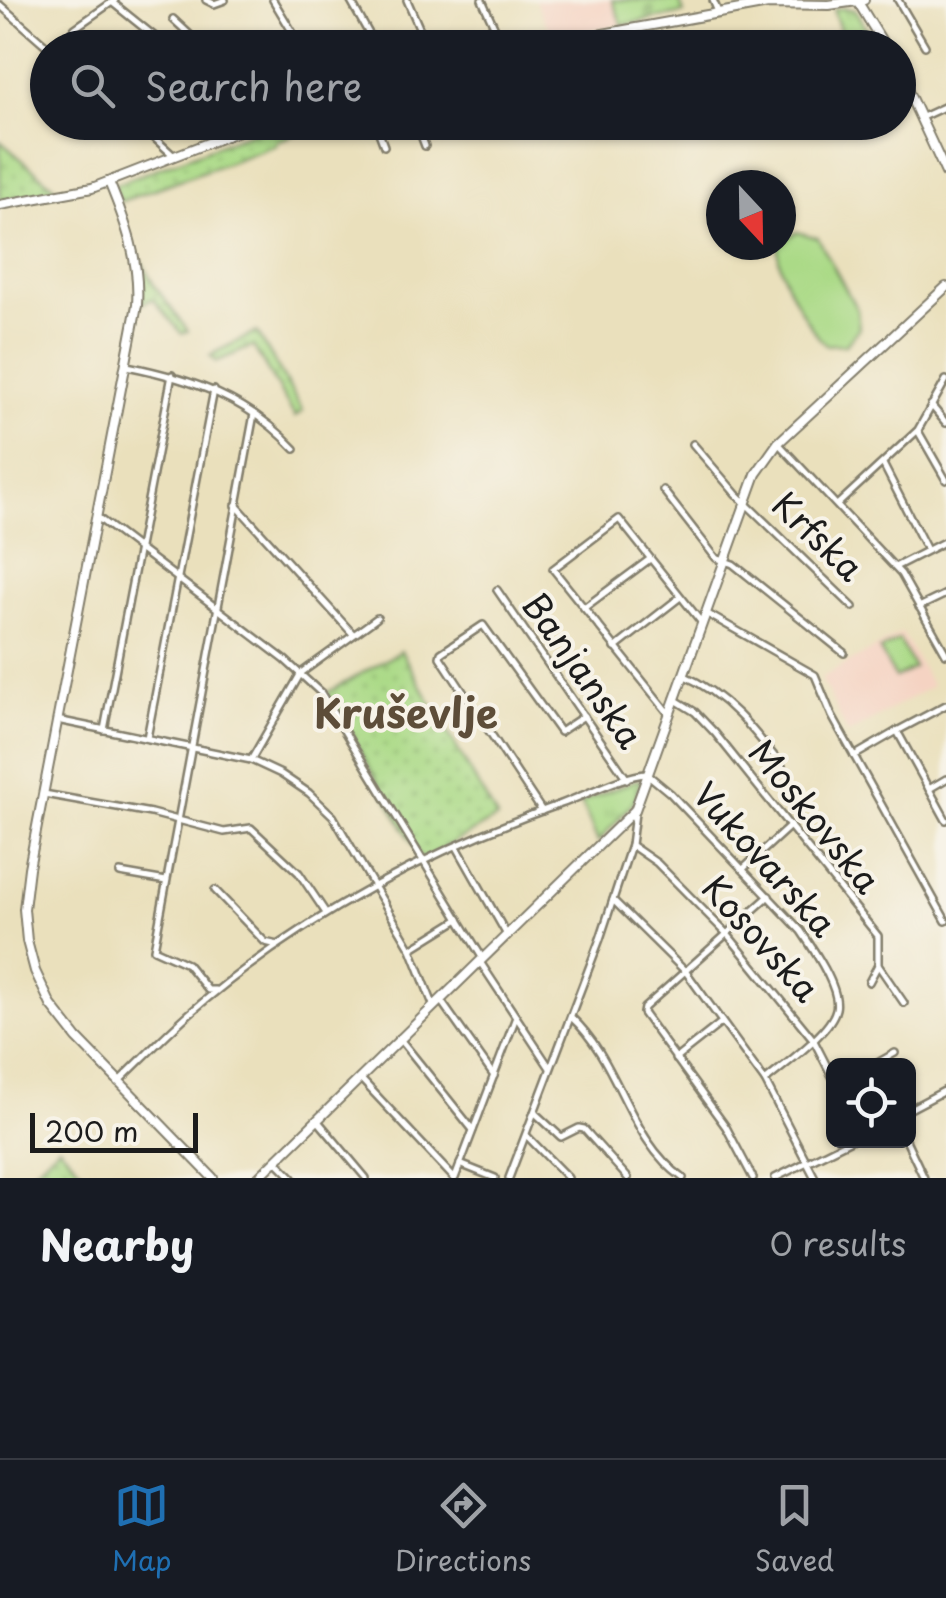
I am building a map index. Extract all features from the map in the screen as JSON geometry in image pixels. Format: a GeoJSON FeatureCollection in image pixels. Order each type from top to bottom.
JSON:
{"type":"FeatureCollection","features":[{"type":"Feature","properties":{"kind":"street"},"geometry":{"type":"LineString","coordinates":[[206,0],[214,4],[225,0]]}},
{"type":"Feature","properties":{"kind":"street"},"geometry":{"type":"LineString","coordinates":[[273,0],[291,30]]}},
{"type":"Feature","properties":{"kind":"street"},"geometry":{"type":"LineString","coordinates":[[350,0],[367,30]]}},
{"type":"Feature","properties":{"kind":"street"},"geometry":{"type":"LineString","coordinates":[[407,0],[420,30]]}},
{"type":"Feature","properties":{"kind":"street"},"geometry":{"type":"LineString","coordinates":[[482,0],[496,30]]}},
{"type":"Feature","properties":{"kind":"street"},"geometry":{"type":"LineString","coordinates":[[713,0],[718,12]]}},
{"type":"Feature","properties":{"kind":"street"},"geometry":{"type":"LineString","coordinates":[[898,0],[916,30]]}},
{"type":"Feature","properties":{"kind":"street"},"geometry":{"type":"LineString","coordinates":[[74,30],[114,1],[147,30]]}},
{"type":"Feature","properties":{"kind":"street"},"geometry":{"type":"LineString","coordinates":[[622,30],[768,4],[861,1],[876,30]]}},
{"type":"Feature","properties":{"kind":"street"},"geometry":{"type":"LineString","coordinates":[[0,5],[30,31]]}},
{"type":"Feature","properties":{"kind":"street"},"geometry":{"type":"LineString","coordinates":[[173,19],[185,30]]}},
{"type":"Feature","properties":{"kind":"street"},"geometry":{"type":"LineString","coordinates":[[916,31],[925,46]]}},
{"type":"Feature","properties":{"kind":"street"},"geometry":{"type":"LineString","coordinates":[[916,105],[946,174]]}},
{"type":"Feature","properties":{"kind":"street"},"geometry":{"type":"LineString","coordinates":[[922,117],[946,106]]}},
{"type":"Feature","properties":{"kind":"street"},"geometry":{"type":"LineString","coordinates":[[157,140],[174,156]]}},
{"type":"Feature","properties":{"kind":"street"},"geometry":{"type":"LineString","coordinates":[[0,205],[72,194],[212,140]]}},
{"type":"Feature","properties":{"kind":"street"},"geometry":{"type":"LineString","coordinates":[[382,140],[384,146]]}},
{"type":"Feature","properties":{"kind":"street"},"geometry":{"type":"LineString","coordinates":[[423,140],[425,146]]}},
{"type":"Feature","properties":{"kind":"street"},"geometry":{"type":"LineString","coordinates":[[110,182],[133,247],[138,280],[126,366],[24,908],[32,957],[51,1005],[71,1032],[213,1178]]}},
{"type":"Feature","properties":{"kind":"street"},"geometry":{"type":"LineString","coordinates":[[509,1178],[613,900],[631,845],[634,810],[756,474],[778,443],[946,287]]}},
{"type":"Feature","properties":{"kind":"street"},"geometry":{"type":"LineString","coordinates":[[126,366],[172,375],[214,390],[280,433],[295,450]]}},
{"type":"Feature","properties":{"kind":"street"},"geometry":{"type":"LineString","coordinates":[[104,730],[172,375]]}},
{"type":"Feature","properties":{"kind":"street"},"geometry":{"type":"LineString","coordinates":[[838,504],[918,430],[946,380]]}},
{"type":"Feature","properties":{"kind":"street"},"geometry":{"type":"LineString","coordinates":[[147,738],[214,390]]}},
{"type":"Feature","properties":{"kind":"street"},"geometry":{"type":"LineString","coordinates":[[931,405],[946,423]]}},
{"type":"Feature","properties":{"kind":"street"},"geometry":{"type":"LineString","coordinates":[[209,994],[187,964],[154,950],[254,414]]}},
{"type":"Feature","properties":{"kind":"street"},"geometry":{"type":"LineString","coordinates":[[918,430],[946,480]]}},
{"type":"Feature","properties":{"kind":"street"},"geometry":{"type":"LineString","coordinates":[[778,443],[895,567],[946,654]]}},
{"type":"Feature","properties":{"kind":"street","name":"Krfska"},"geometry":{"type":"LineString","coordinates":[[693,444],[745,503],[853,608]]}},
{"type":"Feature","properties":{"kind":"street"},"geometry":{"type":"LineString","coordinates":[[882,463],[928,550]]}},
{"type":"Feature","properties":{"kind":"street"},"geometry":{"type":"LineString","coordinates":[[663,490],[716,558],[750,576],[844,653]]}},
{"type":"Feature","properties":{"kind":"street"},"geometry":{"type":"LineString","coordinates":[[236,504],[354,634]]}},
{"type":"Feature","properties":{"kind":"street"},"geometry":{"type":"LineString","coordinates":[[97,517],[302,673],[333,709],[516,1017],[551,1068]]}},
{"type":"Feature","properties":{"kind":"street"},"geometry":{"type":"LineString","coordinates":[[669,714],[553,569],[619,520],[702,623]]}},
{"type":"Feature","properties":{"kind":"street"},"geometry":{"type":"LineString","coordinates":[[895,567],[946,541]]}},
{"type":"Feature","properties":{"kind":"street"},"geometry":{"type":"LineString","coordinates":[[583,608],[650,559]]}},
{"type":"Feature","properties":{"kind":"street","name":"Banjanska"},"geometry":{"type":"LineString","coordinates":[[496,590],[627,779]]}},
{"type":"Feature","properties":{"kind":"street"},"geometry":{"type":"LineString","coordinates":[[920,608],[946,594]]}},
{"type":"Feature","properties":{"kind":"street"},"geometry":{"type":"LineString","coordinates":[[615,648],[679,598]]}},
{"type":"Feature","properties":{"kind":"street"},"geometry":{"type":"LineString","coordinates":[[706,613],[813,673],[825,704],[946,921]]}},
{"type":"Feature","properties":{"kind":"street"},"geometry":{"type":"LineString","coordinates":[[251,760],[302,673],[377,618]]}},
{"type":"Feature","properties":{"kind":"street"},"geometry":{"type":"LineString","coordinates":[[542,810],[440,657],[441,653],[482,625],[560,732],[584,716]]}},
{"type":"Feature","properties":{"kind":"street"},"geometry":{"type":"LineString","coordinates":[[683,674],[740,715],[782,766]]}},
{"type":"Feature","properties":{"kind":"street","name":"Moskovska"},"geometry":{"type":"LineString","coordinates":[[674,699],[700,717],[878,936],[878,965],[904,1003]]}},
{"type":"Feature","properties":{"kind":"street"},"geometry":{"type":"LineString","coordinates":[[854,756],[946,705]]}},
{"type":"Feature","properties":{"kind":"street"},"geometry":{"type":"LineString","coordinates":[[57,720],[251,760],[309,793],[334,816],[437,1004],[494,1076]]}},
{"type":"Feature","properties":{"kind":"street"},"geometry":{"type":"LineString","coordinates":[[897,732],[946,820]]}},
{"type":"Feature","properties":{"kind":"street"},"geometry":{"type":"LineString","coordinates":[[118,1082],[209,994],[326,913],[422,861],[542,810],[648,774]]}},
{"type":"Feature","properties":{"kind":"street","name":"Vukovarska"},"geometry":{"type":"LineString","coordinates":[[648,774],[769,896],[818,956],[836,998],[836,1012],[813,1038]]}},
{"type":"Feature","properties":{"kind":"street"},"geometry":{"type":"LineString","coordinates":[[928,789],[946,780]]}},
{"type":"Feature","properties":{"kind":"street"},"geometry":{"type":"LineString","coordinates":[[44,794],[224,832],[251,828],[299,873],[326,913]]}},
{"type":"Feature","properties":{"kind":"street"},"geometry":{"type":"LineString","coordinates":[[258,1178],[634,810]]}},
{"type":"Feature","properties":{"kind":"street"},"geometry":{"type":"LineString","coordinates":[[743,869],[790,826]]}},
{"type":"Feature","properties":{"kind":"street","name":"Kosovska"},"geometry":{"type":"LineString","coordinates":[[631,845],[656,862],[728,934],[813,1038],[826,1064]]}},
{"type":"Feature","properties":{"kind":"street"},"geometry":{"type":"LineString","coordinates":[[457,847],[508,934]]}},
{"type":"Feature","properties":{"kind":"street"},"geometry":{"type":"LineString","coordinates":[[120,872],[166,880]]}},
{"type":"Feature","properties":{"kind":"street"},"geometry":{"type":"LineString","coordinates":[[215,890],[265,942],[278,945]]}},
{"type":"Feature","properties":{"kind":"street"},"geometry":{"type":"LineString","coordinates":[[753,1178],[726,1127],[643,1013],[769,896]]}},
{"type":"Feature","properties":{"kind":"street"},"geometry":{"type":"LineString","coordinates":[[613,900],[686,972],[765,1081],[815,1178]]}},
{"type":"Feature","properties":{"kind":"street"},"geometry":{"type":"LineString","coordinates":[[410,949],[458,919]]}},
{"type":"Feature","properties":{"kind":"street"},"geometry":{"type":"LineString","coordinates":[[265,942],[265,955]]}},
{"type":"Feature","properties":{"kind":"street"},"geometry":{"type":"LineString","coordinates":[[868,982],[878,965]]}},
{"type":"Feature","properties":{"kind":"street"},"geometry":{"type":"LineString","coordinates":[[361,1078],[454,1178],[516,1017]]}},
{"type":"Feature","properties":{"kind":"street"},"geometry":{"type":"LineString","coordinates":[[571,1017],[587,1035],[659,1159],[683,1178]]}},
{"type":"Feature","properties":{"kind":"street"},"geometry":{"type":"LineString","coordinates":[[675,1059],[722,1022]]}},
{"type":"Feature","properties":{"kind":"street"},"geometry":{"type":"LineString","coordinates":[[765,1081],[813,1038]]}},
{"type":"Feature","properties":{"kind":"street"},"geometry":{"type":"LineString","coordinates":[[400,1039],[473,1130]]}},
{"type":"Feature","properties":{"kind":"street"},"geometry":{"type":"LineString","coordinates":[[886,1058],[895,1053]]}},
{"type":"Feature","properties":{"kind":"street"},"geometry":{"type":"LineString","coordinates":[[916,1106],[946,1090]]}},
{"type":"Feature","properties":{"kind":"street"},"geometry":{"type":"LineString","coordinates":[[534,1112],[560,1137],[584,1129],[628,1178]]}},
{"type":"Feature","properties":{"kind":"street"},"geometry":{"type":"LineString","coordinates":[[318,1121],[366,1178]]}},
{"type":"Feature","properties":{"kind":"street"},"geometry":{"type":"LineString","coordinates":[[526,1135],[568,1178]]}},
{"type":"Feature","properties":{"kind":"street"},"geometry":{"type":"LineString","coordinates":[[775,1178],[835,1148]]}},
{"type":"Feature","properties":{"kind":"street"},"geometry":{"type":"LineString","coordinates":[[910,1148],[924,1178]]}},
{"type":"Feature","properties":{"kind":"street"},"geometry":{"type":"LineString","coordinates":[[276,1161],[293,1178]]}},
{"type":"Feature","properties":{"kind":"street"},"geometry":{"type":"LineString","coordinates":[[460,1164],[495,1178]]}},
{"type":"Feature","properties":{"kind":"street"},"geometry":{"type":"LineString","coordinates":[[802,1178],[812,1170]]}},
{"type":"Feature","properties":{"kind":"shaded area"},"geometry":{"type":"Polygon","coordinates":[[[535,0],[612,0],[622,25],[595,30],[548,30],[535,0]]]}},
{"type":"Feature","properties":{"kind":"shaded area"},"geometry":{"type":"Polygon","coordinates":[[[902,633],[932,686],[848,734],[821,678],[902,633]]]}},
{"type":"Feature","properties":{"kind":"green space"},"geometry":{"type":"Polygon","coordinates":[[[612,0],[679,0],[684,13],[622,25],[612,0]]]}},
{"type":"Feature","properties":{"kind":"green space"},"geometry":{"type":"Polygon","coordinates":[[[834,9],[855,10],[867,30],[840,30],[834,9]]]}},
{"type":"Feature","properties":{"kind":"green space"},"geometry":{"type":"Polygon","coordinates":[[[232,140],[279,140],[276,145],[119,202],[114,185],[232,140]]]}},
{"type":"Feature","properties":{"kind":"green space"},"geometry":{"type":"Polygon","coordinates":[[[0,141],[60,192],[0,201],[0,141]]]}},
{"type":"Feature","properties":{"kind":"green space"},"geometry":{"type":"Polygon","coordinates":[[[796,233],[818,238],[857,310],[859,328],[846,344],[827,345],[820,339],[787,283],[779,260],[796,260],[796,233]]]}},
{"type":"Feature","properties":{"kind":"green space"},"geometry":{"type":"Polygon","coordinates":[[[138,255],[154,285],[188,331],[182,334],[153,299],[140,304],[138,255]]]}},
{"type":"Feature","properties":{"kind":"green space"},"geometry":{"type":"Polygon","coordinates":[[[257,332],[303,411],[295,417],[253,346],[216,362],[210,355],[257,332]]]}},
{"type":"Feature","properties":{"kind":"green space"},"geometry":{"type":"Polygon","coordinates":[[[899,640],[914,668],[895,678],[880,650],[899,640]]]}},
{"type":"Feature","properties":{"kind":"green space"},"geometry":{"type":"Polygon","coordinates":[[[401,651],[497,818],[422,860],[327,693],[401,651]]]}},
{"type":"Feature","properties":{"kind":"green space"},"geometry":{"type":"Polygon","coordinates":[[[641,781],[633,803],[598,842],[581,802],[641,781]]]}},
{"type":"Feature","properties":{"kind":"green space"},"geometry":{"type":"Polygon","coordinates":[[[59,1146],[88,1178],[26,1178],[59,1146]]]}},
{"type":"Feature","properties":{"kind":"district","name":"Kruševlje"},"geometry":{"type":"Point","coordinates":[406,714]}}]}
